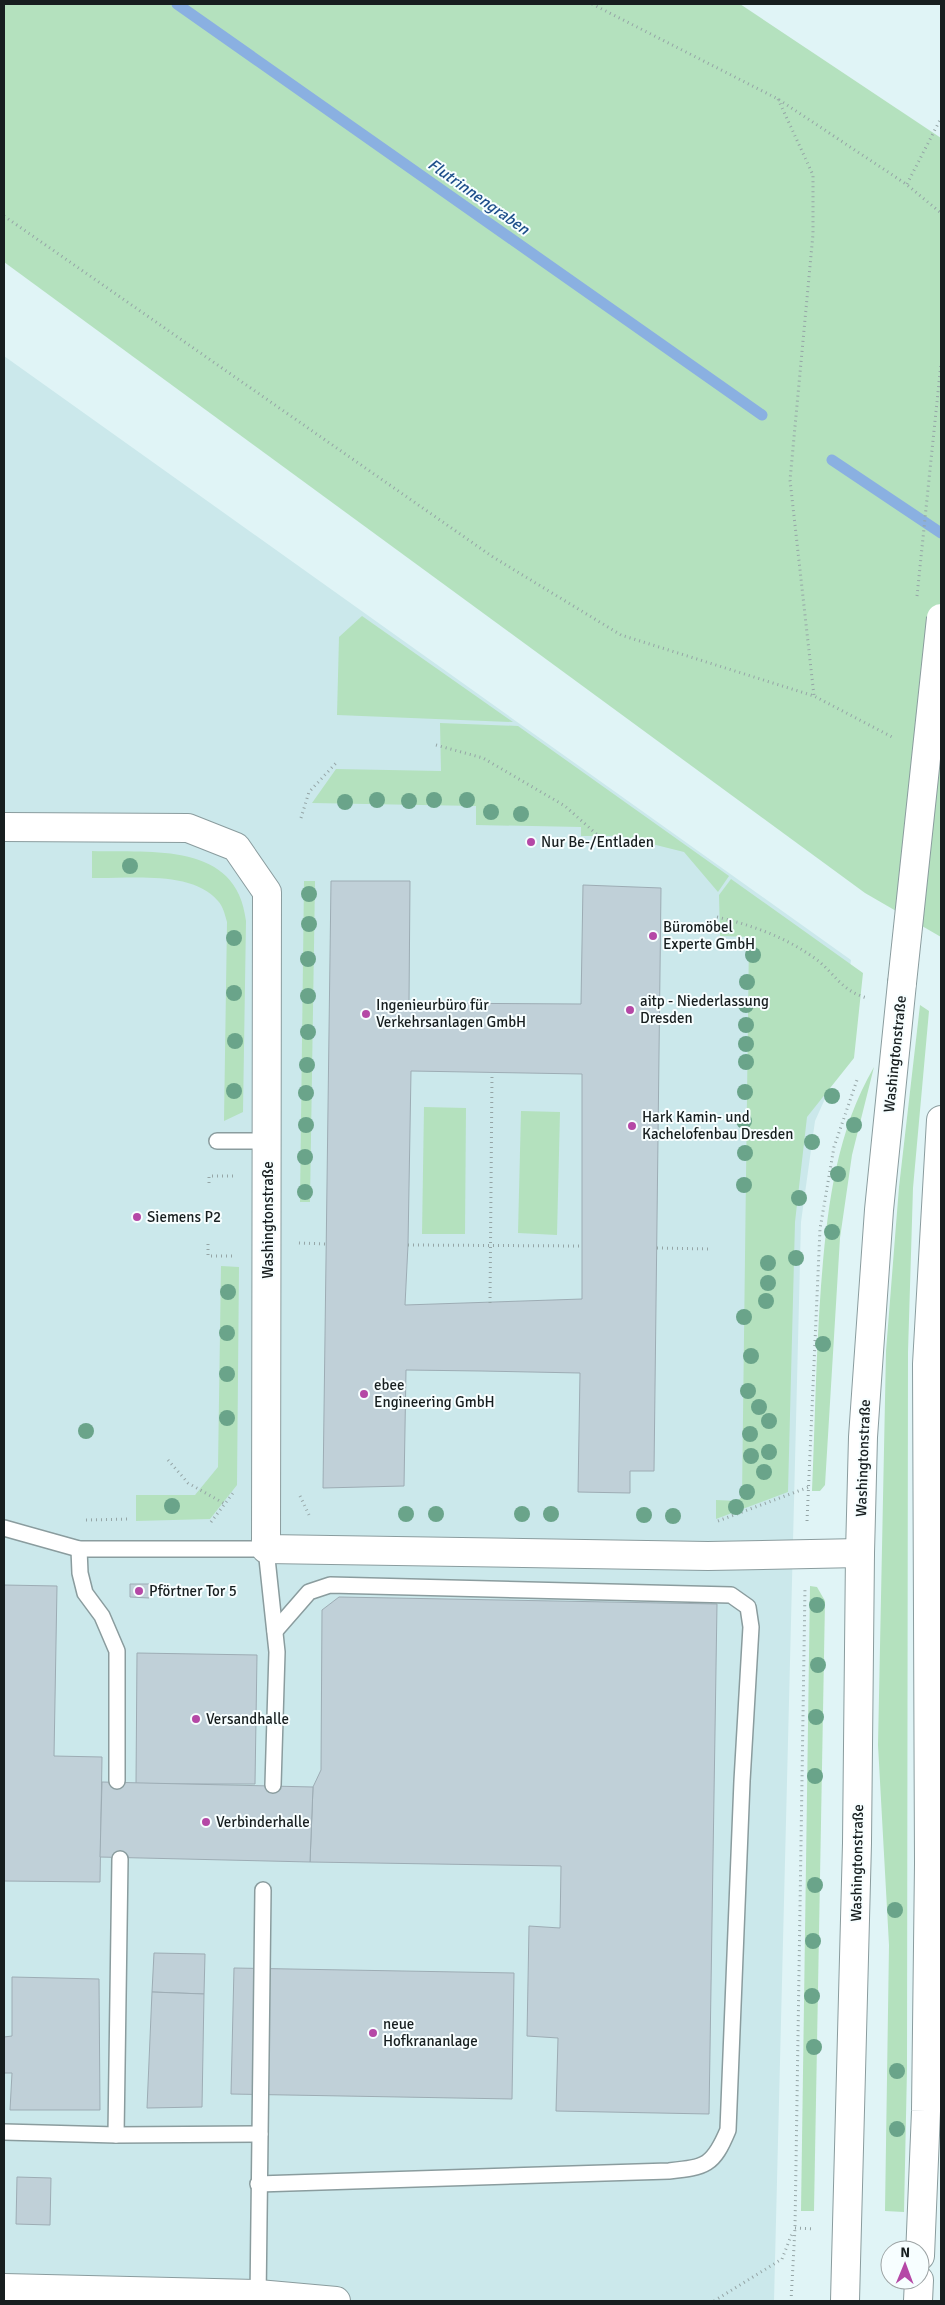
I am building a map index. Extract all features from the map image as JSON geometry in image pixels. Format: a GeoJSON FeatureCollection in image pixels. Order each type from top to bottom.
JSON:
{"type":"FeatureCollection","features":[{"type":"Feature","properties":{"kind":"main road","name":"Washingtonstraße"},"geometry":{"type":"LineString","coordinates":[[845,2301],[857,1844],[860,1553],[870,1313],[902,983],[941,618]]}},
{"type":"Feature","properties":{"kind":"main road","name":"Washingtonstraße"},"geometry":{"type":"LineString","coordinates":[[4,827],[188,828],[236,847],[267,892],[266,1549]]}},
{"type":"Feature","properties":{"kind":"main road"},"geometry":{"type":"LineString","coordinates":[[921,2240],[926,2111],[929,1864],[927,1364],[941,1120]]}},
{"type":"Feature","properties":{"kind":"main road"},"geometry":{"type":"LineString","coordinates":[[266,1549],[708,1556],[860,1553]]}},
{"type":"Feature","properties":{"kind":"main road"},"geometry":{"type":"LineString","coordinates":[[4,2288],[336,2301]]}},
{"type":"Feature","properties":{"kind":"lane"},"geometry":{"type":"LineString","coordinates":[[217,1141],[268,1141]]}},
{"type":"Feature","properties":{"kind":"lane"},"geometry":{"type":"LineString","coordinates":[[4,1528],[79,1549],[266,1549],[277,1652],[274,1785]]}},
{"type":"Feature","properties":{"kind":"lane"},"geometry":{"type":"LineString","coordinates":[[79,1549],[80,1573],[85,1593],[102,1616],[117,1651],[117,1781]]}},
{"type":"Feature","properties":{"kind":"lane"},"geometry":{"type":"LineString","coordinates":[[258,2184],[669,2171],[697,2168],[718,2154],[728,2130],[751,1627],[748,1607],[731,1596],[330,1585],[309,1592],[275,1631]]}},
{"type":"Feature","properties":{"kind":"lane"},"geometry":{"type":"LineString","coordinates":[[116,2135],[120,1859]]}},
{"type":"Feature","properties":{"kind":"lane"},"geometry":{"type":"LineString","coordinates":[[258,2298],[263,1890]]}},
{"type":"Feature","properties":{"kind":"lane"},"geometry":{"type":"LineString","coordinates":[[4,2132],[116,2135],[260,2134]]}},
{"type":"Feature","properties":{"kind":"path"},"geometry":{"type":"LineString","coordinates":[[592,4],[778,99],[906,184],[941,213]]}},
{"type":"Feature","properties":{"kind":"path"},"geometry":{"type":"LineString","coordinates":[[778,99],[813,175],[813,234],[790,480],[814,696]]}},
{"type":"Feature","properties":{"kind":"path"},"geometry":{"type":"LineString","coordinates":[[906,184],[941,118]]}},
{"type":"Feature","properties":{"kind":"path"},"geometry":{"type":"LineString","coordinates":[[4,216],[493,557],[622,635],[814,696],[899,740]]}},
{"type":"Feature","properties":{"kind":"path"},"geometry":{"type":"LineString","coordinates":[[436,745],[483,758],[565,806],[602,839]]}},
{"type":"Feature","properties":{"kind":"path"},"geometry":{"type":"LineString","coordinates":[[301,818],[309,792],[337,762]]}},
{"type":"Feature","properties":{"kind":"path"},"geometry":{"type":"LineString","coordinates":[[717,917],[744,923],[792,943],[814,958],[849,992],[873,999]]}},
{"type":"Feature","properties":{"kind":"path"},"geometry":{"type":"LineString","coordinates":[[490,1303],[492,1073]]}},
{"type":"Feature","properties":{"kind":"path"},"geometry":{"type":"LineString","coordinates":[[791,2301],[794,2228],[806,1555],[820,1229],[834,1147],[858,1076]]}},
{"type":"Feature","properties":{"kind":"path"},"geometry":{"type":"LineString","coordinates":[[408,1245],[582,1246]]}},
{"type":"Feature","properties":{"kind":"path"},"geometry":{"type":"LineString","coordinates":[[657,1248],[712,1248]]}},
{"type":"Feature","properties":{"kind":"path"},"geometry":{"type":"LineString","coordinates":[[168,1460],[188,1483],[225,1504]]}},
{"type":"Feature","properties":{"kind":"path"},"geometry":{"type":"LineString","coordinates":[[709,1524],[809,1487]]}},
{"type":"Feature","properties":{"kind":"path"},"geometry":{"type":"LineString","coordinates":[[300,1495],[312,1522]]}},
{"type":"Feature","properties":{"kind":"path"},"geometry":{"type":"LineString","coordinates":[[714,2301],[782,2259],[794,2228]]}},
{"type":"Feature","properties":{"kind":"shaded area"},"geometry":{"type":"Polygon","coordinates":[[[4,356],[851,960],[845,1006],[842,1061],[815,1121],[801,1222],[774,2301],[4,2301],[4,356]]]}},
{"type":"Feature","properties":{"kind":"green space"},"geometry":{"type":"Polygon","coordinates":[[[4,4],[740,4],[941,138],[941,937],[865,893],[4,262],[4,4]]]}},
{"type":"Feature","properties":{"kind":"green space"},"geometry":{"type":"Polygon","coordinates":[[[362,616],[513,722],[337,715],[339,637],[362,616]]]}},
{"type":"Feature","properties":{"kind":"green space"},"geometry":{"type":"Polygon","coordinates":[[[440,723],[518,726],[729,876],[718,892],[684,852],[620,836],[581,836],[581,827],[476,825],[476,806],[312,803],[336,769],[441,771],[440,723]]]}},
{"type":"Feature","properties":{"kind":"green space"},"geometry":{"type":"Polygon","coordinates":[[[92,851],[165,853],[188,857],[209,864],[227,877],[239,895],[246,921],[243,1112],[224,1121],[227,922],[221,905],[207,891],[193,884],[177,880],[160,878],[92,878],[92,851]]]}},
{"type":"Feature","properties":{"kind":"green space"},"geometry":{"type":"Polygon","coordinates":[[[731,879],[863,973],[854,1058],[807,1117],[795,1222],[788,1492],[716,1519],[716,1500],[738,1501],[742,1496],[749,937],[720,936],[719,895],[731,879]]]}},
{"type":"Feature","properties":{"kind":"green space"},"geometry":{"type":"Polygon","coordinates":[[[304,881],[315,881],[310,1202],[300,1202],[304,881]]]}},
{"type":"Feature","properties":{"kind":"green space"},"geometry":{"type":"Polygon","coordinates":[[[920,1005],[929,1011],[913,1188],[908,1352],[907,2069],[904,2212],[885,2211],[889,1945],[878,1745],[886,1351],[899,1187],[920,1005]]]}},
{"type":"Feature","properties":{"kind":"green space"},"geometry":{"type":"Polygon","coordinates":[[[874,1067],[852,1155],[840,1238],[825,1485],[820,1491],[812,1491],[819,1312],[830,1201],[835,1174],[850,1119],[874,1067]]]}},
{"type":"Feature","properties":{"kind":"green space"},"geometry":{"type":"Polygon","coordinates":[[[424,1107],[466,1108],[465,1234],[422,1234],[424,1107]]]}},
{"type":"Feature","properties":{"kind":"green space"},"geometry":{"type":"Polygon","coordinates":[[[521,1111],[560,1112],[557,1235],[518,1233],[521,1111]]]}},
{"type":"Feature","properties":{"kind":"green space"},"geometry":{"type":"Polygon","coordinates":[[[221,1266],[239,1267],[237,1485],[210,1519],[136,1521],[136,1495],[195,1495],[218,1467],[221,1266]]]}},
{"type":"Feature","properties":{"kind":"green space"},"geometry":{"type":"Polygon","coordinates":[[[810,1586],[817,1587],[825,1601],[814,2211],[801,2211],[810,1586]]]}},
{"type":"Feature","properties":{"kind":"building"},"geometry":{"type":"Polygon","coordinates":[[[331,881],[410,881],[409,1003],[581,1004],[583,885],[661,888],[654,1471],[630,1471],[630,1493],[578,1492],[580,1373],[406,1370],[404,1486],[323,1488],[331,881]],[[411,1071],[405,1305],[582,1299],[582,1074],[411,1071]]]}},
{"type":"Feature","properties":{"kind":"building","name":"Pförtner Tor 5"},"geometry":{"type":"Polygon","coordinates":[[[130,1584],[149,1584],[149,1598],[130,1597],[130,1584]]]}},
{"type":"Feature","properties":{"kind":"building"},"geometry":{"type":"Polygon","coordinates":[[[4,1585],[57,1586],[54,1756],[102,1757],[100,1882],[4,1881],[4,1585]]]}},
{"type":"Feature","properties":{"kind":"building"},"geometry":{"type":"Polygon","coordinates":[[[339,1597],[717,1604],[709,2114],[556,2111],[558,2038],[527,2036],[529,1926],[560,1928],[561,1866],[310,1862],[313,1787],[321,1770],[322,1610],[339,1597]]]}},
{"type":"Feature","properties":{"kind":"building","name":"Versandhalle"},"geometry":{"type":"Polygon","coordinates":[[[137,1653],[257,1655],[255,1784],[136,1784],[137,1653]]]}},
{"type":"Feature","properties":{"kind":"building","name":"Verbinderhalle"},"geometry":{"type":"Polygon","coordinates":[[[102,1782],[313,1787],[310,1862],[100,1857],[102,1782]]]}},
{"type":"Feature","properties":{"kind":"building"},"geometry":{"type":"Polygon","coordinates":[[[154,1953],[205,1954],[204,1994],[152,1992],[154,1953]]]}},
{"type":"Feature","properties":{"kind":"building","name":"neue Hofkrananlage"},"geometry":{"type":"Polygon","coordinates":[[[234,1968],[514,1973],[512,2099],[231,2094],[234,1968]]]}},
{"type":"Feature","properties":{"kind":"building"},"geometry":{"type":"Polygon","coordinates":[[[12,1977],[99,1979],[100,2110],[10,2110],[12,2073],[4,2073],[4,2037],[12,2036],[12,1977]]]}},
{"type":"Feature","properties":{"kind":"building"},"geometry":{"type":"Polygon","coordinates":[[[152,1992],[204,1994],[202,2107],[147,2108],[152,1992]]]}},
{"type":"Feature","properties":{"kind":"building"},"geometry":{"type":"Polygon","coordinates":[[[17,2177],[51,2178],[50,2225],[16,2224],[17,2177]]]}},
{"type":"Feature","properties":{"kind":"waterway","name":"Flutrinnengraben"},"geometry":{"type":"LineString","coordinates":[[177,4],[762,415]]}},
{"type":"Feature","properties":{"kind":"waterway","name":"Flutrinnengraben"},"geometry":{"type":"LineString","coordinates":[[832,460],[941,533]]}},
{"type":"Feature","properties":{"kind":"place","name":"Nur Be-/Entladen"},"geometry":{"type":"Point","coordinates":[531,842]}},
{"type":"Feature","properties":{"kind":"place","name":"Büromöbel Experte GmbH"},"geometry":{"type":"Point","coordinates":[653,936]}},
{"type":"Feature","properties":{"kind":"place","name":"aitp - Niederlassung Dresden"},"geometry":{"type":"Point","coordinates":[630,1010]}},
{"type":"Feature","properties":{"kind":"place","name":"Ingenieurbüro für Verkehrsanlagen GmbH"},"geometry":{"type":"Point","coordinates":[366,1014]}},
{"type":"Feature","properties":{"kind":"place","name":"Hark Kamin- und Kachelofenbau Dresden"},"geometry":{"type":"Point","coordinates":[632,1126]}},
{"type":"Feature","properties":{"kind":"place","name":"Siemens P2"},"geometry":{"type":"Point","coordinates":[137,1217]}},
{"type":"Feature","properties":{"kind":"place","name":"ebee Engineering GmbH"},"geometry":{"type":"Point","coordinates":[364,1394]}},
{"type":"Feature","properties":{"kind":"place","name":"Pförtner Tor 5"},"geometry":{"type":"Point","coordinates":[139,1591]}},
{"type":"Feature","properties":{"kind":"place","name":"Versandhalle"},"geometry":{"type":"Point","coordinates":[196,1719]}},
{"type":"Feature","properties":{"kind":"place","name":"Verbinderhalle"},"geometry":{"type":"Point","coordinates":[206,1822]}},
{"type":"Feature","properties":{"kind":"place","name":"neue Hofkrananlage"},"geometry":{"type":"Point","coordinates":[373,2033]}}]}
